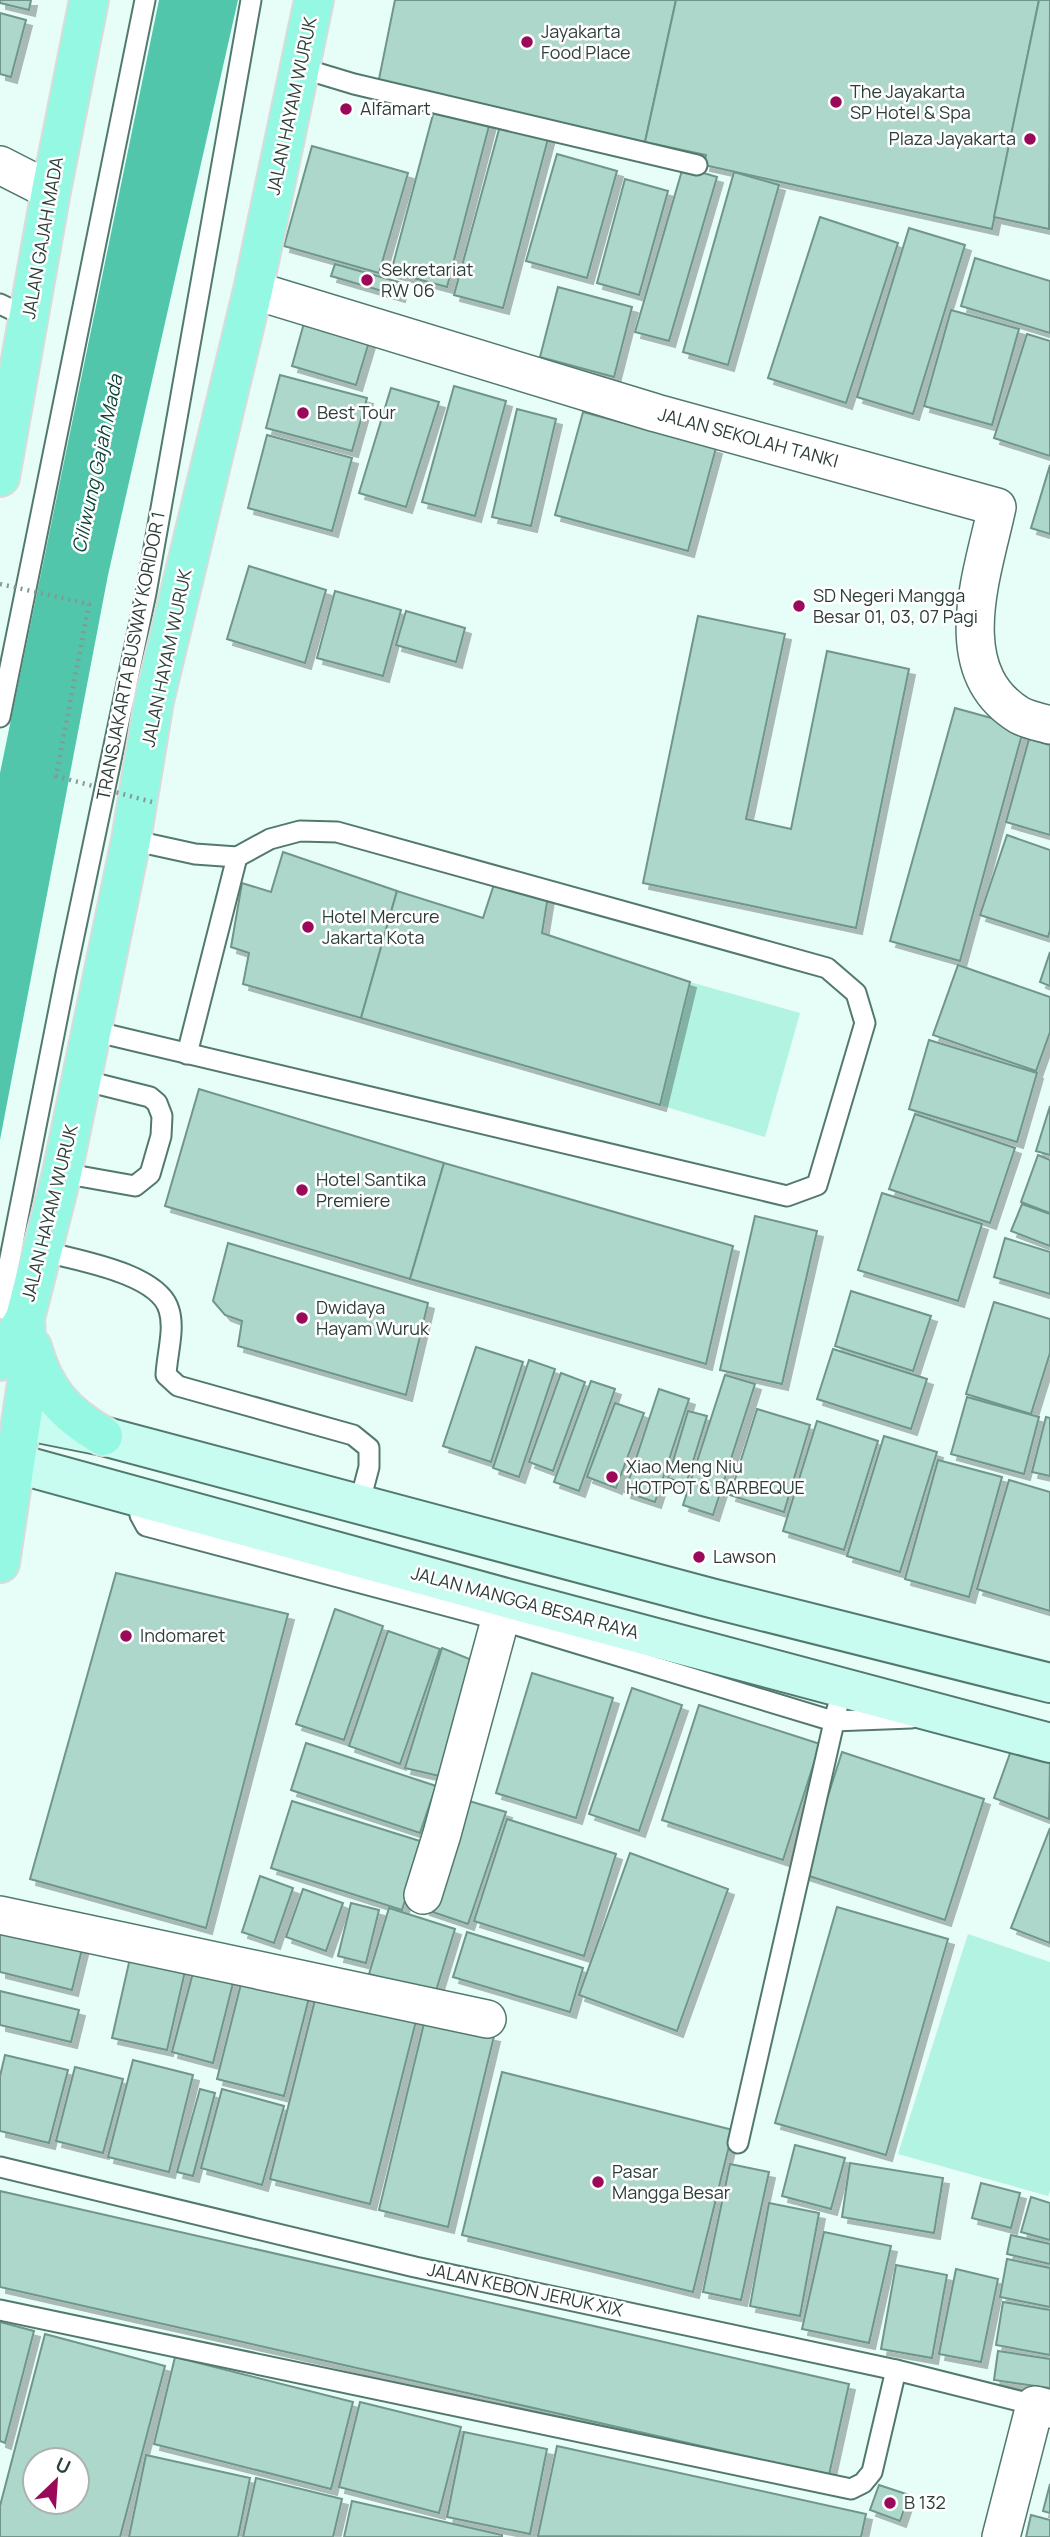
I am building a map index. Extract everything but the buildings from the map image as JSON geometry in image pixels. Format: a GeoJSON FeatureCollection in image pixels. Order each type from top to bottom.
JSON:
{"type":"FeatureCollection","features":[{"type":"Feature","properties":{"kind":"main road","name":"JALAN GAJAH MADA"},"geometry":{"type":"LineString","coordinates":[[0,477],[14,311],[51,191],[89,0]]}},
{"type":"Feature","properties":{"kind":"main road","name":"JALAN HAYAM WURUK"},"geometry":{"type":"LineString","coordinates":[[0,1361],[12,1313],[42,1251],[62,1173],[131,841],[154,701],[253,290],[314,0]]}},
{"type":"Feature","properties":{"kind":"main road","name":"JALAN HAYAM WURUK"},"geometry":{"type":"LineString","coordinates":[[0,1563],[8,1461],[23,1420],[28,1376],[12,1313]]}},
{"type":"Feature","properties":{"kind":"main road"},"geometry":{"type":"LineString","coordinates":[[12,1313],[52,1393],[78,1422],[103,1436]]}},
{"type":"Feature","properties":{"kind":"main road"},"geometry":{"type":"LineString","coordinates":[[23,1420],[103,1436],[711,1598],[1050,1683]]}},
{"type":"Feature","properties":{"kind":"main road"},"geometry":{"type":"LineString","coordinates":[[149,1498],[174,1456]]}},
{"type":"Feature","properties":{"kind":"main road","name":"JALAN MANGGA BESAR RAYA"},"geometry":{"type":"LineString","coordinates":[[8,1461],[149,1498],[503,1609],[696,1649],[838,1704],[954,1716],[1050,1744]]}},
{"type":"Feature","properties":{"kind":"main road"},"geometry":{"type":"LineString","coordinates":[[696,1649],[711,1598]]}},
{"type":"Feature","properties":{"kind":"street"},"geometry":{"type":"LineString","coordinates":[[0,165],[51,191]]}},
{"type":"Feature","properties":{"kind":"street","name":"JALAN SEKOLAH TANKI"},"geometry":{"type":"LineString","coordinates":[[253,290],[656,413],[997,507],[974,617],[975,646],[984,676],[997,697],[1021,716],[1050,725]]}},
{"type":"Feature","properties":{"kind":"street"},"geometry":{"type":"LineString","coordinates":[[423,1895],[503,1609]]}},
{"type":"Feature","properties":{"kind":"street"},"geometry":{"type":"LineString","coordinates":[[0,1915],[487,2019]]}},
{"type":"Feature","properties":{"kind":"street"},"geometry":{"type":"LineString","coordinates":[[1001,2537],[1043,2407]]}},
{"type":"Feature","properties":{"kind":"lane"},"geometry":{"type":"LineString","coordinates":[[0,717],[145,0]]}},
{"type":"Feature","properties":{"kind":"lane","name":"TRANSJAKARTA BUSWAY KORIDOR 1"},"geometry":{"type":"LineString","coordinates":[[12,1313],[69,961],[146,593],[251,0]]}},
{"type":"Feature","properties":{"kind":"lane"},"geometry":{"type":"LineString","coordinates":[[301,68],[354,84],[697,165]]}},
{"type":"Feature","properties":{"kind":"lane"},"geometry":{"type":"LineString","coordinates":[[93,1031],[787,1196],[817,1185],[865,1023],[856,993],[827,968],[338,832],[300,831],[270,839],[237,858],[195,854],[131,841]]}},
{"type":"Feature","properties":{"kind":"lane"},"geometry":{"type":"LineString","coordinates":[[187,1054],[237,858]]}},
{"type":"Feature","properties":{"kind":"lane"},"geometry":{"type":"LineString","coordinates":[[62,1173],[135,1186],[150,1174],[161,1136],[162,1116],[150,1097],[82,1080]]}},
{"type":"Feature","properties":{"kind":"lane"},"geometry":{"type":"LineString","coordinates":[[42,1251],[140,1280],[157,1291],[166,1300],[170,1313],[166,1374],[178,1386],[353,1435],[361,1441],[369,1448],[369,1467],[359,1505]]}},
{"type":"Feature","properties":{"kind":"lane"},"geometry":{"type":"LineString","coordinates":[[503,1609],[838,1704],[738,2143]]}},
{"type":"Feature","properties":{"kind":"lane","name":"JALAN KEBON JERUK XIX"},"geometry":{"type":"LineString","coordinates":[[0,2168],[415,2267],[896,2370],[1043,2407]]}},
{"type":"Feature","properties":{"kind":"lane"},"geometry":{"type":"LineString","coordinates":[[0,2310],[851,2489],[863,2483],[872,2472],[896,2370]]}},
{"type":"Feature","properties":{"kind":"path"},"geometry":{"type":"LineString","coordinates":[[0,583],[89,604],[56,776],[152,802]]}},
{"type":"Feature","properties":{"kind":"shaded area"},"geometry":{"type":"Polygon","coordinates":[[[690,982],[800,1013],[765,1137],[660,1105],[690,982]]]}},
{"type":"Feature","properties":{"kind":"shaded area"},"geometry":{"type":"Polygon","coordinates":[[[968,1934],[1050,1962],[1048,2196],[898,2154],[968,1934]]]}},
{"type":"Feature","properties":{"kind":"water","name":"Ciliwung Gajah Mada"},"geometry":{"type":"Polygon","coordinates":[[[159,0],[238,0],[108,575],[0,1140],[0,773],[159,0]]]}},
{"type":"Feature","properties":{"kind":"place","name":"Jayakarta Food Place"},"geometry":{"type":"Point","coordinates":[527,42]}},
{"type":"Feature","properties":{"kind":"place","name":"The Jayakarta SP Hotel & Spa"},"geometry":{"type":"Point","coordinates":[836,102]}},
{"type":"Feature","properties":{"kind":"place","name":"Alfamart"},"geometry":{"type":"Point","coordinates":[346,109]}},
{"type":"Feature","properties":{"kind":"place","name":"Plaza Jayakarta"},"geometry":{"type":"Point","coordinates":[1030,139]}},
{"type":"Feature","properties":{"kind":"place","name":"Sekretariat RW 06"},"geometry":{"type":"Point","coordinates":[367,280]}},
{"type":"Feature","properties":{"kind":"place","name":"Best Tour"},"geometry":{"type":"Point","coordinates":[303,413]}},
{"type":"Feature","properties":{"kind":"place","name":"SD Negeri Mangga Besar 01, 03, 07 Pagi"},"geometry":{"type":"Point","coordinates":[799,606]}},
{"type":"Feature","properties":{"kind":"place","name":"Hotel Mercure Jakarta Kota"},"geometry":{"type":"Point","coordinates":[308,927]}},
{"type":"Feature","properties":{"kind":"place","name":"Hotel Santika Premiere"},"geometry":{"type":"Point","coordinates":[302,1190]}},
{"type":"Feature","properties":{"kind":"place","name":"Dwidaya Hayam Wuruk"},"geometry":{"type":"Point","coordinates":[302,1318]}},
{"type":"Feature","properties":{"kind":"place","name":"Xiao Meng Niu HOTPOT & BARBEQUE"},"geometry":{"type":"Point","coordinates":[612,1477]}},
{"type":"Feature","properties":{"kind":"place","name":"Lawson"},"geometry":{"type":"Point","coordinates":[699,1557]}},
{"type":"Feature","properties":{"kind":"place","name":"Indomaret"},"geometry":{"type":"Point","coordinates":[126,1636]}},
{"type":"Feature","properties":{"kind":"place","name":"Pasar Mangga Besar"},"geometry":{"type":"Point","coordinates":[598,2182]}},
{"type":"Feature","properties":{"kind":"place","name":"B 132"},"geometry":{"type":"Point","coordinates":[890,2503]}}]}
